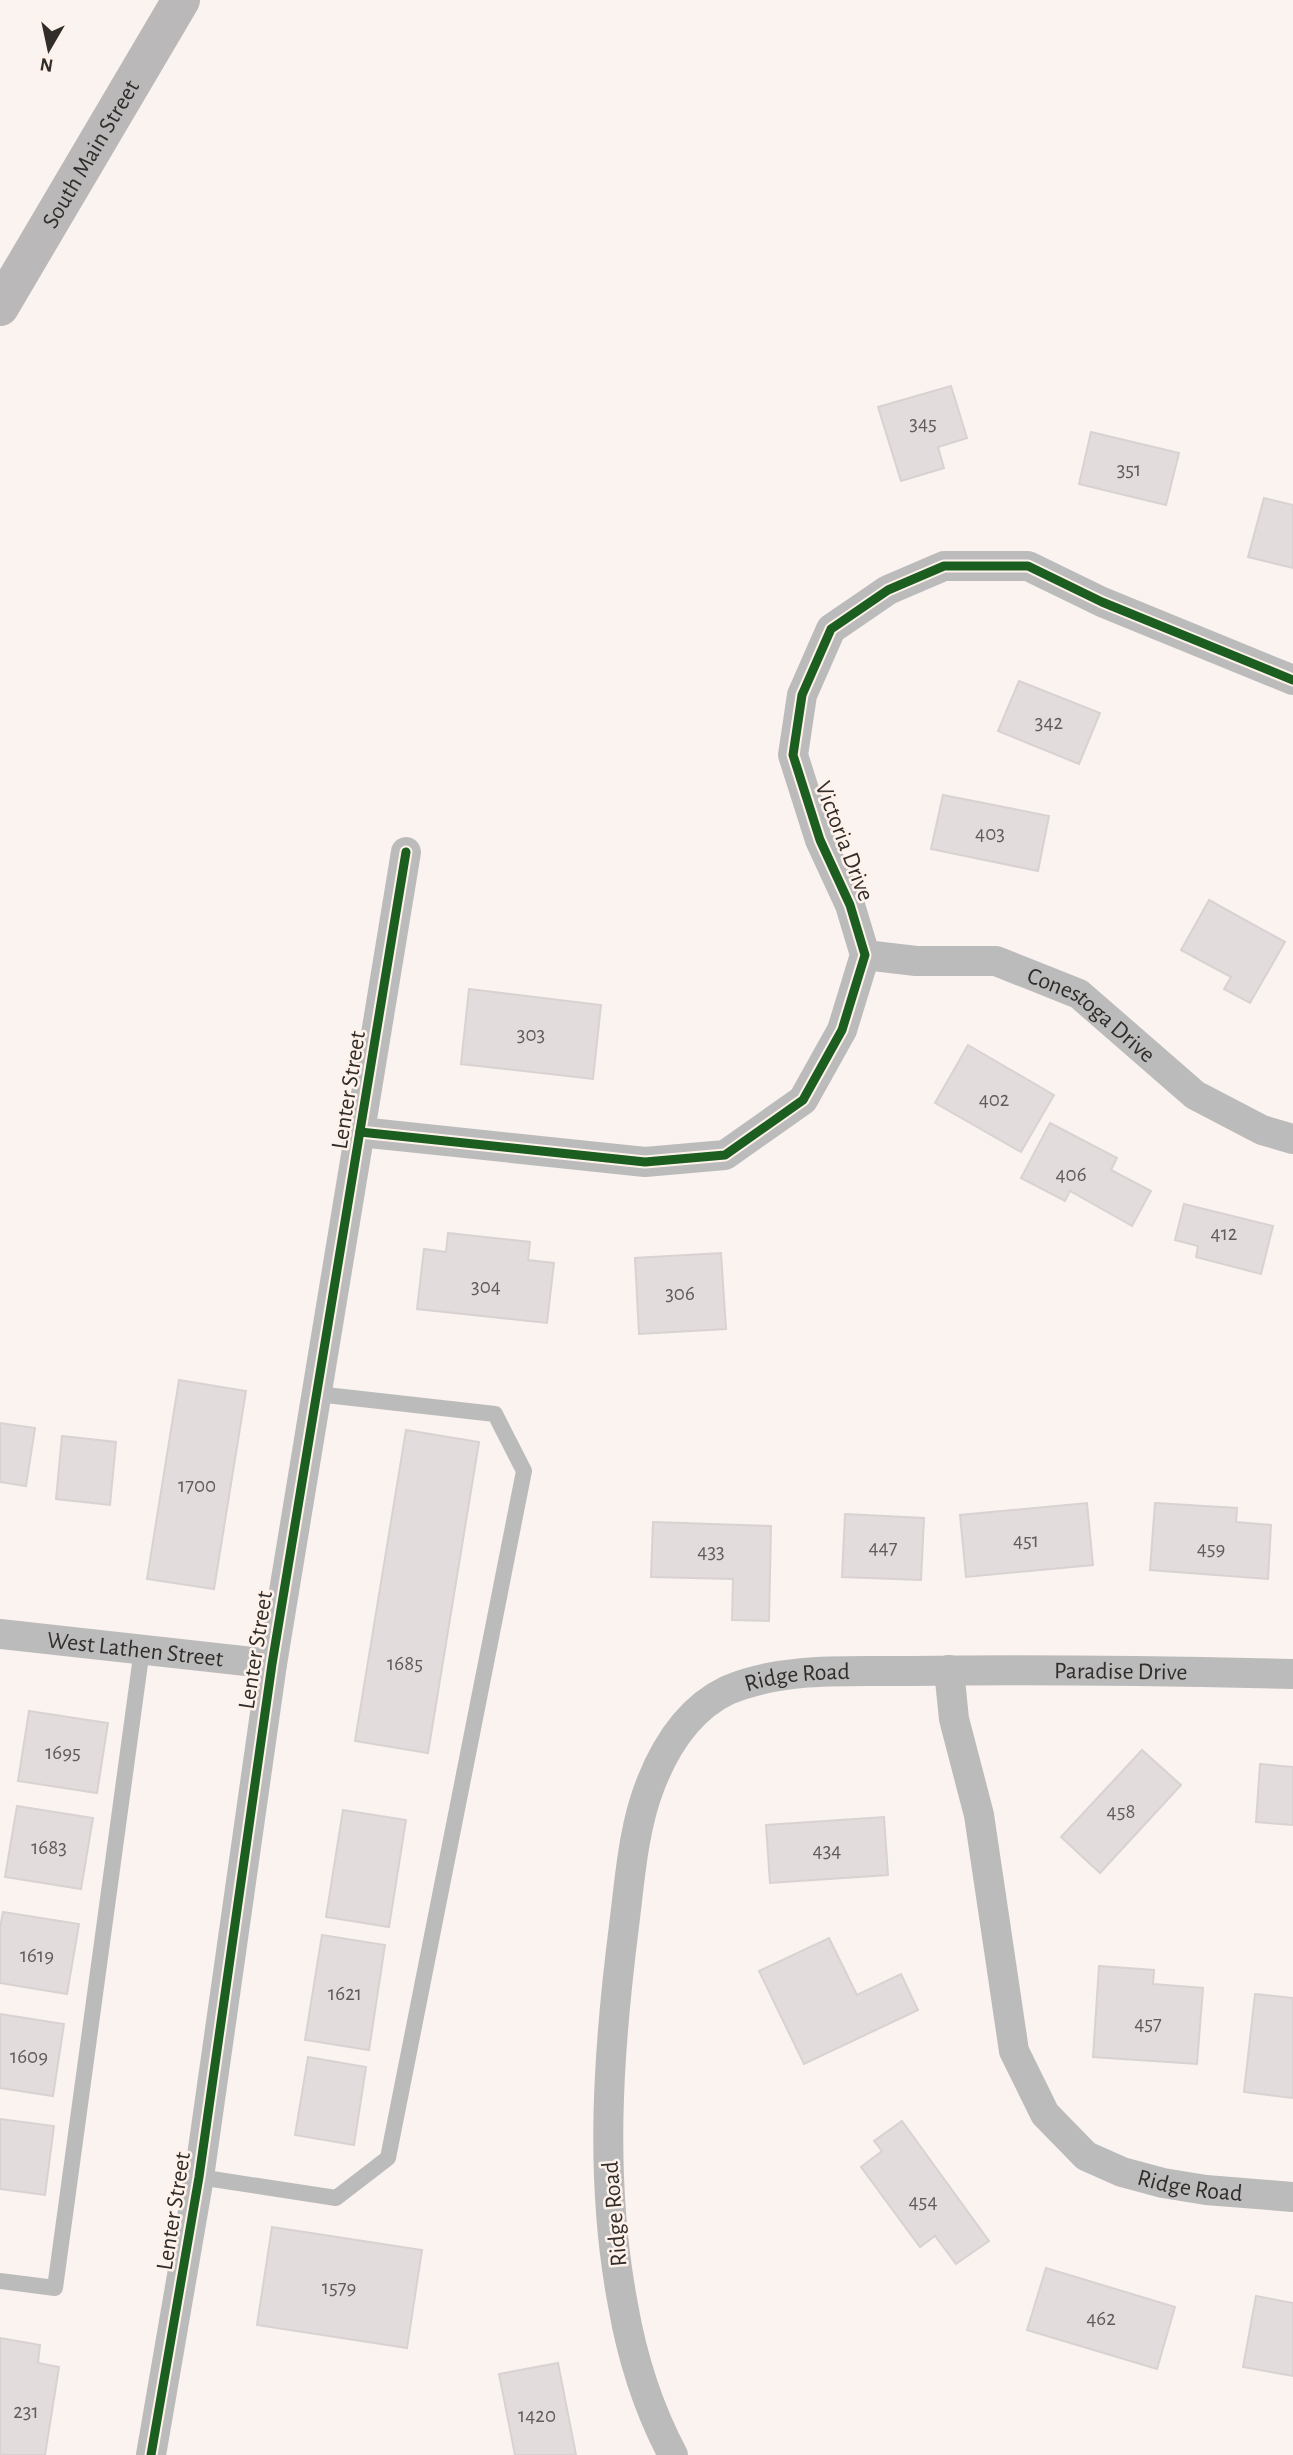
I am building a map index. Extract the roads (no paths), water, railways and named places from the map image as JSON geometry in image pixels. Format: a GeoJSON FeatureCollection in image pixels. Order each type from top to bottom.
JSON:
{"type":"FeatureCollection","features":[{"type":"Feature","properties":{"kind":"highway","name":"South Main Street"},"geometry":{"type":"LineString","coordinates":[[0,307],[181,0]]}},
{"type":"Feature","properties":{"kind":"street","name":"Victoria Drive"},"geometry":{"type":"LineString","coordinates":[[865,955],[850,905],[820,840],[793,755],[802,695],[831,629],[888,590],[944,566],[1028,566],[1102,602],[1293,680]]}},
{"type":"Feature","properties":{"kind":"street","name":"Lenter Street"},"geometry":{"type":"LineString","coordinates":[[151,2455],[199,2177],[272,1664],[406,852]]}},
{"type":"Feature","properties":{"kind":"street"},"geometry":{"type":"LineString","coordinates":[[360,1132],[645,1162],[725,1155],[803,1100],[842,1030],[865,955]]}},
{"type":"Feature","properties":{"kind":"street","name":"Conestoga Drive"},"geometry":{"type":"LineString","coordinates":[[865,955],[916,961],[996,961],[1079,994],[1195,1095],[1262,1130],[1293,1139]]}},
{"type":"Feature","properties":{"kind":"street","name":"West Lathen Street"},"geometry":{"type":"LineString","coordinates":[[0,1634],[272,1664]]}},
{"type":"Feature","properties":{"kind":"street","name":"Paradise Drive"},"geometry":{"type":"LineString","coordinates":[[949,1670],[1293,1674]]}},
{"type":"Feature","properties":{"kind":"street","name":"Ridge Road"},"geometry":{"type":"LineString","coordinates":[[673,2455],[638,2373],[622,2302],[608,2159],[612,2022],[633,1854],[649,1786],[679,1729],[700,1708],[726,1691],[764,1678],[821,1672],[949,1670],[954,1719],[979,1815],[1014,2052],[1045,2114],[1086,2156],[1122,2172],[1163,2183],[1206,2190],[1293,2197]]}},
{"type":"Feature","properties":{"kind":"lane"},"geometry":{"type":"LineString","coordinates":[[199,2177],[336,2198],[388,2158],[524,1471],[495,1413],[317,1394]]}},
{"type":"Feature","properties":{"kind":"lane"},"geometry":{"type":"LineString","coordinates":[[0,2281],[55,2288],[142,1650]]}}]}
